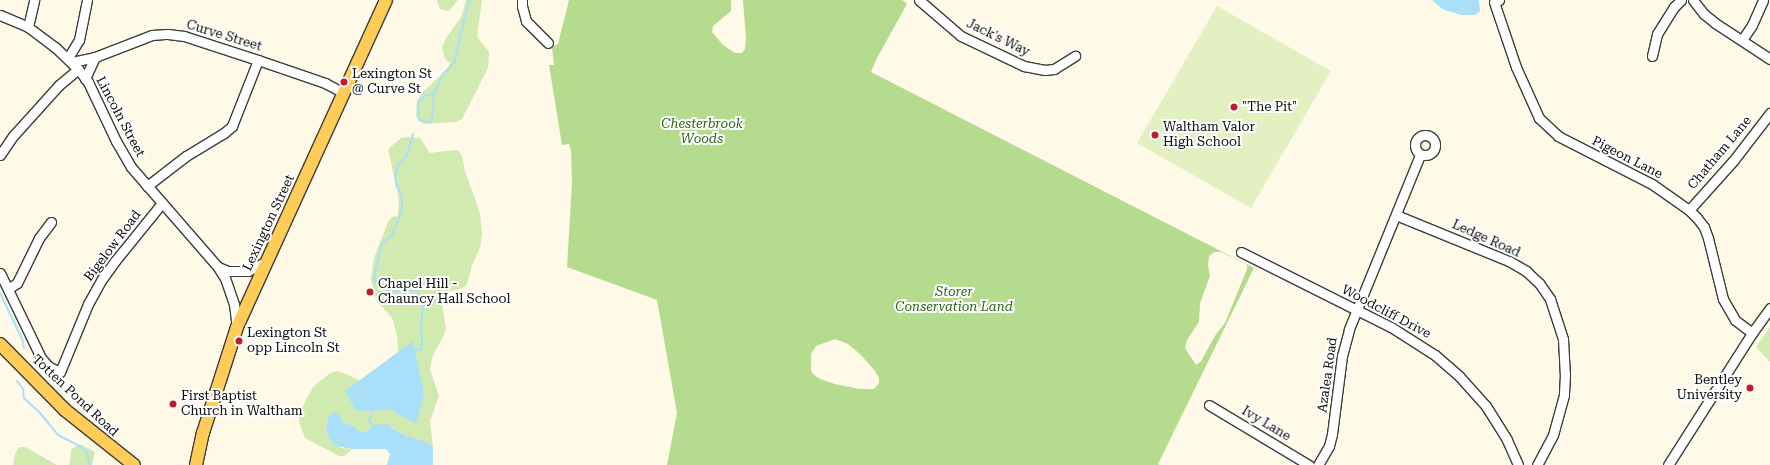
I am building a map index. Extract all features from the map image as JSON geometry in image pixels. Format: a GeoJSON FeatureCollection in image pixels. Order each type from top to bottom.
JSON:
{"type":"FeatureCollection","features":[{"type":"Feature","properties":{"kind":"main road","name":"Lexington Street"},"geometry":{"type":"LineString","coordinates":[[196,465],[203,433],[237,327],[386,0]]}},
{"type":"Feature","properties":{"kind":"main road","name":"Totten Pond Road"},"geometry":{"type":"LineString","coordinates":[[0,344],[66,410],[134,465]]}},
{"type":"Feature","properties":{"kind":"street"},"geometry":{"type":"LineString","coordinates":[[28,27],[34,0]]}},
{"type":"Feature","properties":{"kind":"street"},"geometry":{"type":"LineString","coordinates":[[0,155],[13,136],[59,85],[73,63],[87,0]]}},
{"type":"Feature","properties":{"kind":"street"},"geometry":{"type":"LineString","coordinates":[[522,0],[526,21],[548,44]]}},
{"type":"Feature","properties":{"kind":"street","name":"Jack's Way"},"geometry":{"type":"LineString","coordinates":[[918,0],[961,36],[1024,66],[1045,70],[1054,69],[1075,56]]}},
{"type":"Feature","properties":{"kind":"street"},"geometry":{"type":"LineString","coordinates":[[1652,56],[1657,34],[1670,12],[1681,0]]}},
{"type":"Feature","properties":{"kind":"street"},"geometry":{"type":"LineString","coordinates":[[1693,0],[1704,14],[1770,59]]}},
{"type":"Feature","properties":{"kind":"street"},"geometry":{"type":"LineString","coordinates":[[1742,40],[1752,24],[1763,0]]}},
{"type":"Feature","properties":{"kind":"street","name":"Pigeon Lane"},"geometry":{"type":"LineString","coordinates":[[1496,1],[1516,67],[1539,118],[1548,128],[1571,143],[1652,184],[1689,210],[1704,227],[1723,299],[1735,320],[1752,333]]}},
{"type":"Feature","properties":{"kind":"street","name":"Lincoln Street"},"geometry":{"type":"LineString","coordinates":[[0,15],[28,27],[73,63],[86,79],[123,154],[162,204],[218,267],[229,289],[234,304],[237,327]]}},
{"type":"Feature","properties":{"kind":"street","name":"Curve Street"},"geometry":{"type":"LineString","coordinates":[[73,63],[95,57],[141,38],[152,35],[168,34],[184,36],[258,60],[325,83],[344,93]]}},
{"type":"Feature","properties":{"kind":"street"},"geometry":{"type":"LineString","coordinates":[[86,79],[95,57]]}},
{"type":"Feature","properties":{"kind":"street"},"geometry":{"type":"LineString","coordinates":[[147,186],[186,156],[224,133],[232,126],[258,60]]}},
{"type":"Feature","properties":{"kind":"street","name":"Chatham Lane"},"geometry":{"type":"LineString","coordinates":[[1689,210],[1733,161],[1770,113]]}},
{"type":"Feature","properties":{"kind":"street","name":"Azalea Road"},"geometry":{"type":"LineString","coordinates":[[1318,465],[1329,446],[1332,434],[1342,356],[1349,329],[1420,155]]}},
{"type":"Feature","properties":{"kind":"street","name":"Bigelow Road"},"geometry":{"type":"LineString","coordinates":[[8,289],[41,358],[48,366],[60,372],[88,304],[102,279],[162,204]]}},
{"type":"Feature","properties":{"kind":"street","name":"Ledge Road"},"geometry":{"type":"LineString","coordinates":[[1396,215],[1509,261],[1526,271],[1539,283],[1550,299],[1563,339],[1565,374],[1564,395],[1553,435],[1537,465]]}},
{"type":"Feature","properties":{"kind":"street"},"geometry":{"type":"LineString","coordinates":[[0,273],[8,289],[17,283],[39,238],[51,222]]}},
{"type":"Feature","properties":{"kind":"street","name":"Woodcliff Drive"},"geometry":{"type":"LineString","coordinates":[[1241,252],[1415,341],[1454,370],[1471,388],[1490,413],[1507,440],[1518,465]]}},
{"type":"Feature","properties":{"kind":"street"},"geometry":{"type":"LineString","coordinates":[[218,267],[234,271],[248,271],[267,261]]}},
{"type":"Feature","properties":{"kind":"street"},"geometry":{"type":"LineString","coordinates":[[1668,465],[1752,333],[1770,308]]}},
{"type":"Feature","properties":{"kind":"street","name":"Ivy Lane"},"geometry":{"type":"LineString","coordinates":[[1208,405],[1309,465]]}},
{"type":"Feature","properties":{"kind":"green space"},"geometry":{"type":"Polygon","coordinates":[[[437,0],[458,0],[449,11],[440,9],[437,0]]]}},
{"type":"Feature","properties":{"kind":"green space"},"geometry":{"type":"Polygon","coordinates":[[[466,0],[482,0],[477,37],[489,52],[488,68],[462,119],[456,122],[423,124],[416,116],[417,101],[422,93],[448,68],[450,63],[445,59],[442,48],[446,38],[461,17],[466,0]]]}},
{"type":"Feature","properties":{"kind":"green space","name":"Storer Conservation Land"},"geometry":{"type":"Polygon","coordinates":[[[569,0],[731,0],[731,11],[713,26],[712,32],[723,45],[735,53],[742,53],[745,49],[746,38],[743,0],[902,0],[907,4],[877,58],[871,72],[1254,268],[1158,464],[1160,465],[667,465],[677,413],[657,300],[567,267],[572,183],[571,150],[569,144],[562,145],[549,65],[554,65],[552,48],[558,44],[569,0]],[[1214,252],[1209,256],[1208,266],[1210,276],[1200,303],[1199,322],[1187,340],[1185,348],[1196,365],[1201,361],[1216,334],[1225,323],[1247,269],[1247,265],[1240,261],[1221,252],[1214,252]],[[835,339],[816,346],[811,354],[811,370],[813,374],[820,379],[835,384],[860,389],[874,389],[879,383],[879,378],[875,371],[861,355],[848,344],[835,339]]]}},
{"type":"Feature","properties":{"kind":"green space","name":"\"The Pit\""},"geometry":{"type":"Polygon","coordinates":[[[1217,6],[1331,71],[1251,208],[1137,143],[1217,6]]]}},
{"type":"Feature","properties":{"kind":"green space"},"geometry":{"type":"Polygon","coordinates":[[[401,138],[420,138],[430,153],[455,150],[459,151],[462,156],[465,171],[480,213],[482,234],[480,248],[472,265],[466,286],[450,291],[443,299],[442,305],[446,328],[443,337],[433,355],[430,369],[439,396],[430,421],[433,447],[404,435],[391,426],[371,427],[367,432],[360,432],[352,425],[343,423],[340,416],[326,422],[328,436],[341,448],[352,449],[345,456],[339,456],[305,438],[300,425],[299,417],[313,387],[329,374],[335,371],[359,380],[368,379],[398,353],[397,335],[392,318],[376,300],[371,279],[374,258],[388,222],[392,217],[398,216],[399,199],[388,149],[401,138]]]}},
{"type":"Feature","properties":{"kind":"green space"},"geometry":{"type":"Polygon","coordinates":[[[1770,327],[1770,362],[1756,347],[1770,327]]]}},
{"type":"Feature","properties":{"kind":"green space"},"geometry":{"type":"Polygon","coordinates":[[[77,445],[82,445],[95,452],[92,465],[68,465],[70,463],[71,450],[77,445]]]}},
{"type":"Feature","properties":{"kind":"green space"},"geometry":{"type":"Polygon","coordinates":[[[19,447],[25,447],[57,465],[13,465],[15,454],[19,447]]]}},
{"type":"Feature","properties":{"kind":"water"},"geometry":{"type":"Polygon","coordinates":[[[1432,0],[1479,0],[1480,11],[1475,15],[1461,15],[1442,9],[1432,0]]]}},
{"type":"Feature","properties":{"kind":"water"},"geometry":{"type":"Polygon","coordinates":[[[413,341],[424,394],[416,424],[391,410],[356,411],[345,391],[413,341]]]}},
{"type":"Feature","properties":{"kind":"water"},"geometry":{"type":"Polygon","coordinates":[[[334,412],[339,414],[343,423],[352,425],[360,432],[367,432],[373,425],[387,424],[404,435],[427,442],[433,447],[433,465],[387,465],[390,454],[386,449],[352,449],[336,446],[330,440],[326,429],[328,417],[334,412]]]}},
{"type":"Feature","properties":{"kind":"waterway"},"geometry":{"type":"LineString","coordinates":[[434,94],[424,96],[418,102],[419,120],[429,122],[432,119],[434,94],[443,74],[454,63],[469,0]]}},
{"type":"Feature","properties":{"kind":"waterway"},"geometry":{"type":"LineString","coordinates":[[412,349],[420,350],[422,345],[421,325],[423,304],[417,298],[418,292],[415,290],[403,293],[382,288],[376,283],[374,277],[382,243],[391,236],[396,227],[402,209],[402,196],[396,184],[395,175],[398,165],[407,155],[413,134]]}},
{"type":"Feature","properties":{"kind":"waterway"},"geometry":{"type":"LineString","coordinates":[[0,293],[23,341],[24,348]]}},
{"type":"Feature","properties":{"kind":"waterway"},"geometry":{"type":"LineString","coordinates":[[17,381],[23,389],[24,398],[41,414],[58,435],[80,446],[86,451],[90,465]]}},
{"type":"Feature","properties":{"kind":"waterway"},"geometry":{"type":"LineString","coordinates":[[373,409],[369,421],[374,426]]}},
{"type":"Feature","properties":{"kind":"place","name":"Lexington St @ Curve St"},"geometry":{"type":"Point","coordinates":[344,82]}},
{"type":"Feature","properties":{"kind":"place","name":"\"The Pit\""},"geometry":{"type":"Point","coordinates":[1234,107]}},
{"type":"Feature","properties":{"kind":"place","name":"Waltham Valor High School"},"geometry":{"type":"Point","coordinates":[1155,135]}},
{"type":"Feature","properties":{"kind":"place","name":"Chapel Hill - Chauncy Hall School"},"geometry":{"type":"Point","coordinates":[370,292]}},
{"type":"Feature","properties":{"kind":"place","name":"Lexington St opp Lincoln St"},"geometry":{"type":"Point","coordinates":[239,341]}},
{"type":"Feature","properties":{"kind":"place","name":"Bentley University"},"geometry":{"type":"Point","coordinates":[1750,388]}},
{"type":"Feature","properties":{"kind":"place","name":"First Baptist Church in Waltham"},"geometry":{"type":"Point","coordinates":[173,404]}},
{"type":"Feature","properties":{"kind":"park label","name":"Chesterbrook Woods"},"geometry":{"type":"Point","coordinates":[702,132]}}]}
